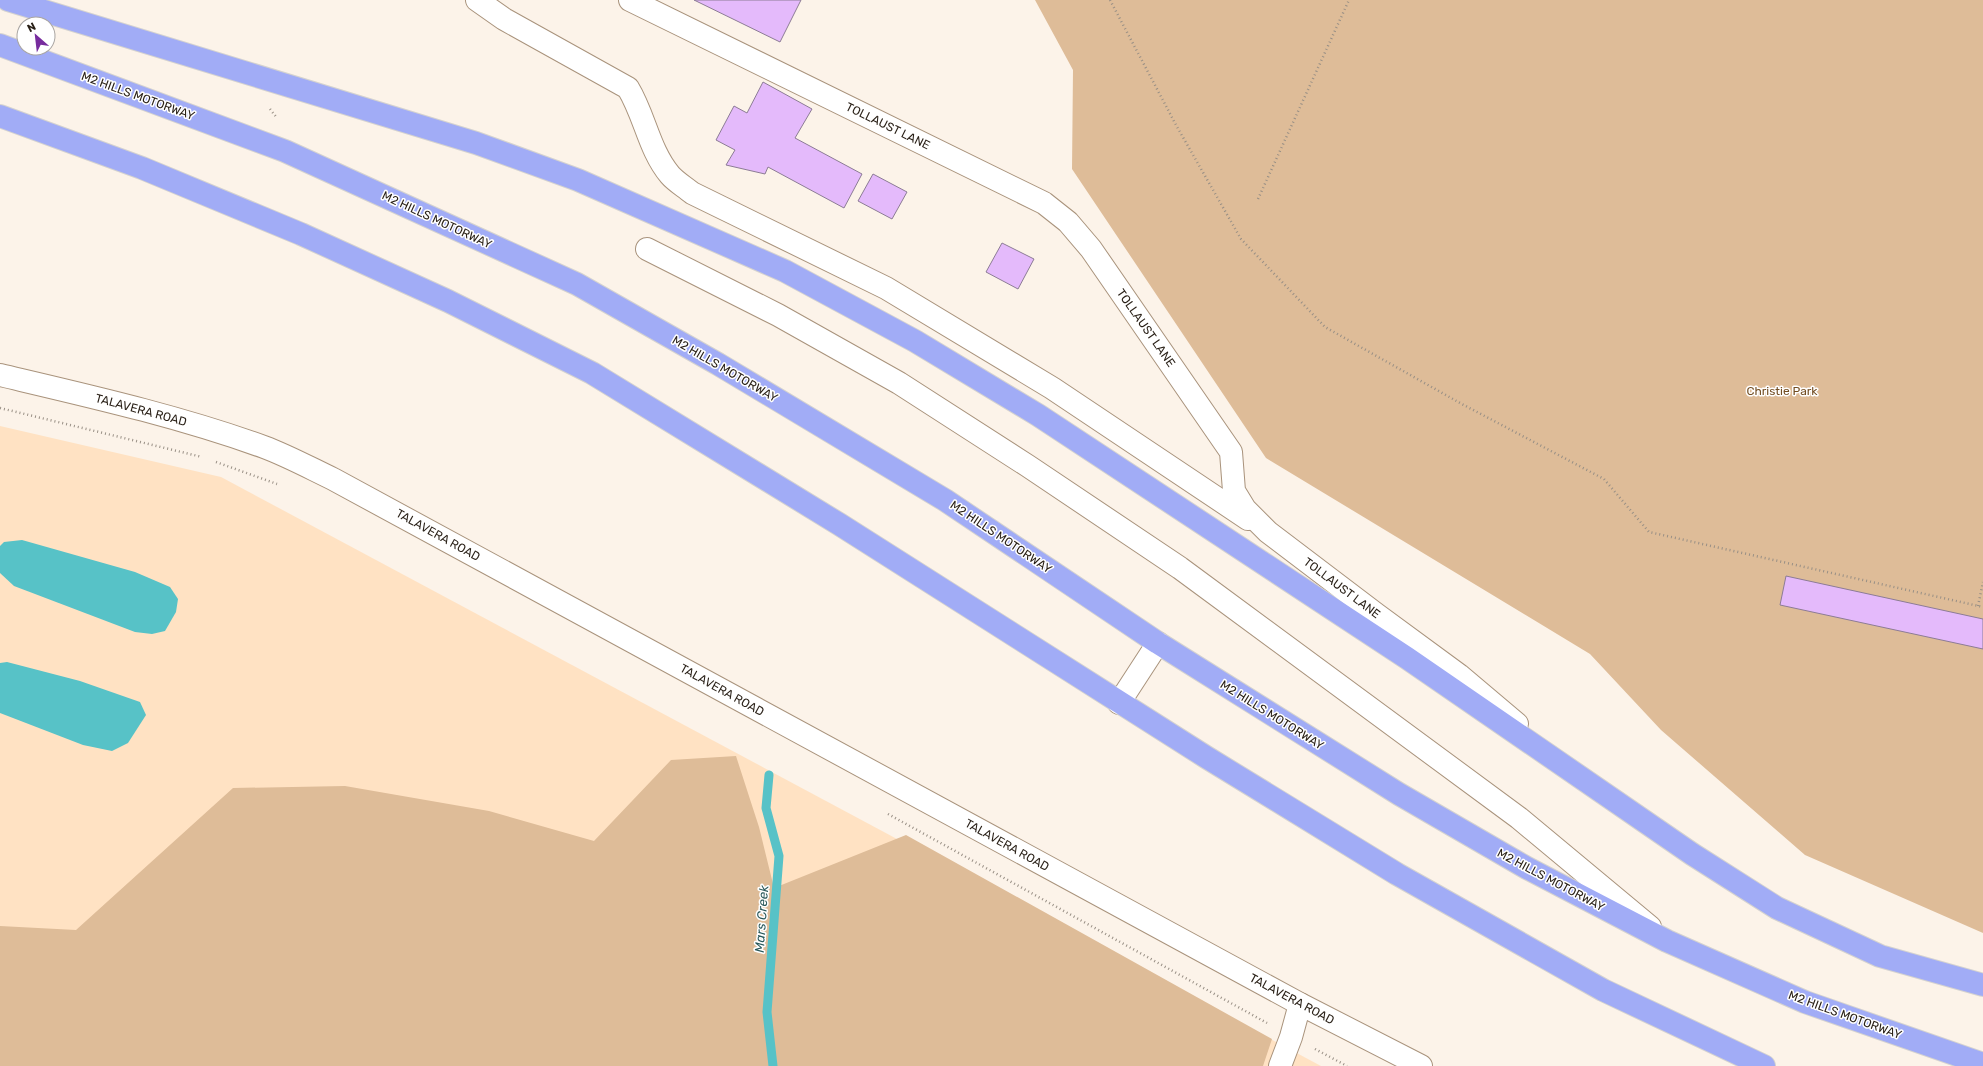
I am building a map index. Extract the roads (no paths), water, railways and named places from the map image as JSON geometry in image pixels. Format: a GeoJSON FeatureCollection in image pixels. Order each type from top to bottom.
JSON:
{"type":"FeatureCollection","features":[{"type":"Feature","properties":{"kind":"highway"},"geometry":{"type":"LineString","coordinates":[[8,0],[476,143],[578,180],[785,271],[915,341],[1038,415],[1401,654],[1692,854],[1777,908],[1880,956],[1983,985]]}},
{"type":"Feature","properties":{"kind":"highway","name":"M2 HILLS MOTORWAY"},"geometry":{"type":"LineString","coordinates":[[0,45],[285,151],[577,284],[718,364],[945,500],[1158,643],[1399,794],[1527,868],[1667,940],[1805,1002],[1983,1064]]}},
{"type":"Feature","properties":{"kind":"highway"},"geometry":{"type":"LineString","coordinates":[[0,116],[142,168],[301,234],[448,301],[592,373],[839,524],[1119,702],[1397,874],[1603,990],[1764,1066]]}},
{"type":"Feature","properties":{"kind":"street"},"geometry":{"type":"LineString","coordinates":[[477,0],[504,19],[628,88],[636,100],[659,160],[671,176],[692,193],[886,288],[1052,388],[1268,532]]}},
{"type":"Feature","properties":{"kind":"street","name":"TOLLAUST LANE"},"geometry":{"type":"LineString","coordinates":[[630,0],[1044,203],[1068,222],[1091,250],[1231,452],[1234,491],[1245,509],[1268,532],[1376,614],[1459,674],[1566,766]]}},
{"type":"Feature","properties":{"kind":"street"},"geometry":{"type":"LineString","coordinates":[[647,249],[778,315],[899,383],[1028,466],[1174,564],[1519,818],[1667,940]]}},
{"type":"Feature","properties":{"kind":"street","name":"TALAVERA ROAD"},"geometry":{"type":"LineString","coordinates":[[0,375],[136,407],[204,427],[266,448],[333,478],[1300,1004],[1421,1066]]}},
{"type":"Feature","properties":{"kind":"street"},"geometry":{"type":"LineString","coordinates":[[1119,702],[1158,643]]}},
{"type":"Feature","properties":{"kind":"street"},"geometry":{"type":"LineString","coordinates":[[1280,1066],[1291,1037],[1300,1004]]}},
{"type":"Feature","properties":{"kind":"water"},"geometry":{"type":"Polygon","coordinates":[[[22,540],[135,572],[170,587],[178,599],[176,612],[165,631],[152,634],[135,632],[14,586],[0,573],[0,546],[4,542],[22,540]]]}},
{"type":"Feature","properties":{"kind":"water"},"geometry":{"type":"Polygon","coordinates":[[[7,662],[80,681],[140,702],[146,715],[128,743],[112,751],[83,745],[0,713],[0,663],[7,662]]]}},
{"type":"Feature","properties":{"kind":"waterway","name":"Mars Creek"},"geometry":{"type":"LineString","coordinates":[[769,775],[766,808],[779,856],[767,1012],[773,1066]]}},
{"type":"Feature","properties":{"kind":"park label","name":"Christie Park"},"geometry":{"type":"Point","coordinates":[1782,391]}}]}
